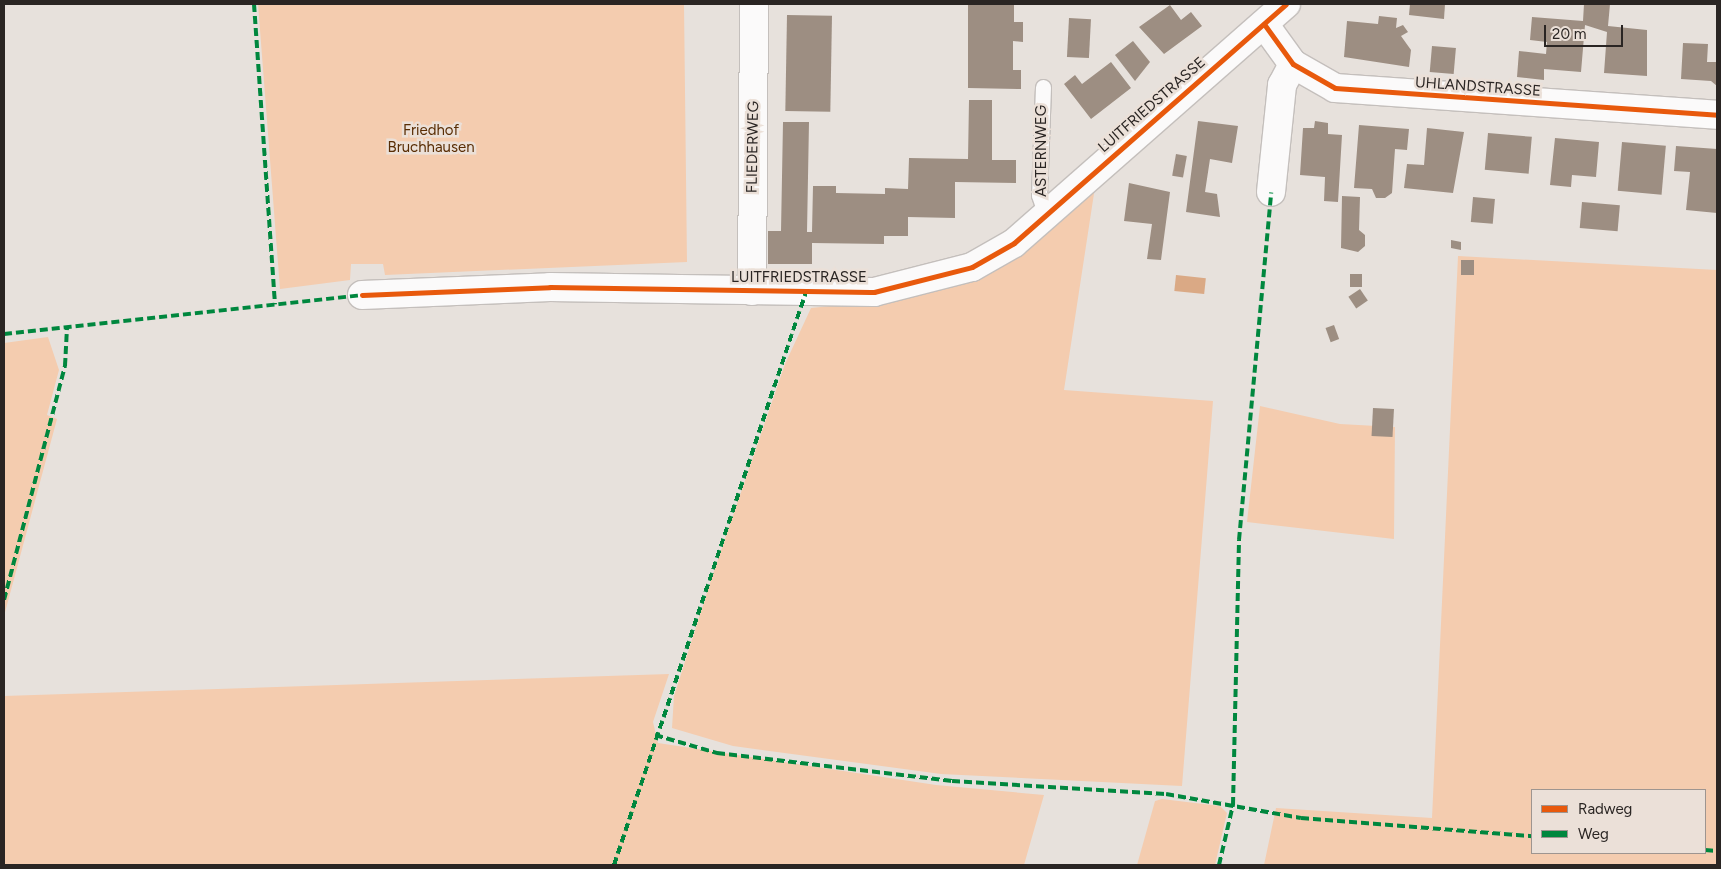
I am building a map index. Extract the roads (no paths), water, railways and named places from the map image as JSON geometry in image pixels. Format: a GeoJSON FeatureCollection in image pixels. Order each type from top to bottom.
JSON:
{"type":"FeatureCollection","features":[{"type":"Feature","properties":{"kind":"street","name":"FLIEDERWEG"},"geometry":{"type":"LineString","coordinates":[[752,291],[754,4]]}},
{"type":"Feature","properties":{"kind":"street","name":"LUITFRIEDSTRASSE"},"geometry":{"type":"LineString","coordinates":[[362,295],[550,287],[874,292],[972,267],[1014,243],[1286,4]]}},
{"type":"Feature","properties":{"kind":"street","name":"UHLANDSTRASSE"},"geometry":{"type":"LineString","coordinates":[[1264,24],[1294,64],[1335,88],[1717,114]]}},
{"type":"Feature","properties":{"kind":"street"},"geometry":{"type":"LineString","coordinates":[[1271,192],[1282,85],[1294,64]]}},
{"type":"Feature","properties":{"kind":"lane","name":"ASTERNWEG"},"geometry":{"type":"LineString","coordinates":[[1043,87],[1039,195],[1046,215]]}},
{"type":"Feature","properties":{"kind":"park label","name":"Friedhof Bruchhausen"},"geometry":{"type":"Point","coordinates":[431,138]}}]}
